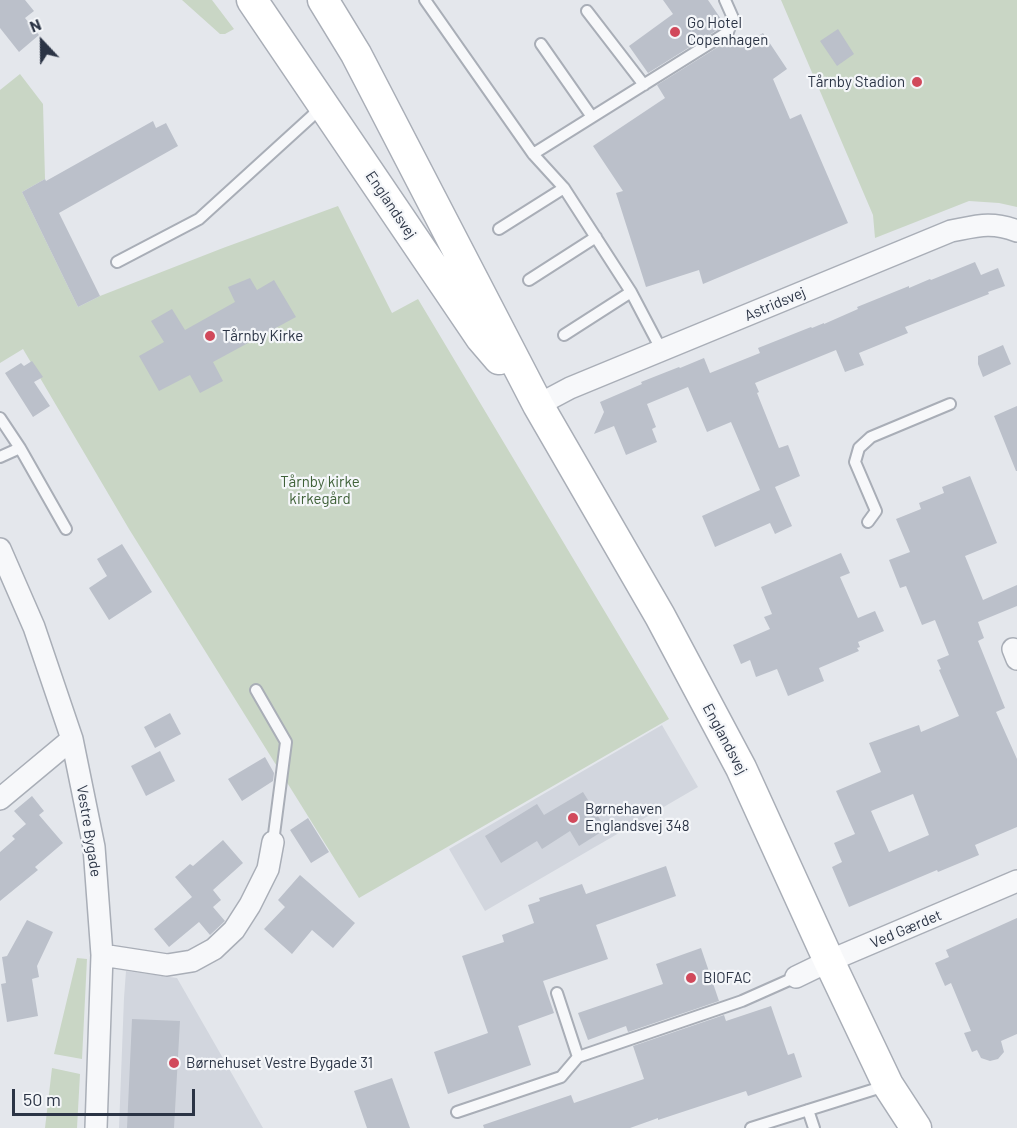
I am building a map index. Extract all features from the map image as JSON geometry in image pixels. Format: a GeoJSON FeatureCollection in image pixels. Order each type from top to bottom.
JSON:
{"type":"FeatureCollection","features":[{"type":"Feature","properties":{"kind":"main road","name":"Englandsvej"},"geometry":{"type":"LineString","coordinates":[[252,0],[481,338],[538,405]]}},
{"type":"Feature","properties":{"kind":"main road","name":"Englandsvej"},"geometry":{"type":"LineString","coordinates":[[323,0],[356,54],[538,405],[660,616],[741,768],[888,1085],[902,1128]]}},
{"type":"Feature","properties":{"kind":"main road","name":"Englandsvej"},"geometry":{"type":"LineString","coordinates":[[888,1085],[916,1128]]}},
{"type":"Feature","properties":{"kind":"street","name":"Astridsvej"},"geometry":{"type":"LineString","coordinates":[[538,405],[570,388],[951,231],[981,225],[1003,226],[1017,231]]}},
{"type":"Feature","properties":{"kind":"street","name":"Vestre Bygade"},"geometry":{"type":"LineString","coordinates":[[0,549],[34,627],[72,739],[94,847],[102,955],[96,1128]]}},
{"type":"Feature","properties":{"kind":"street"},"geometry":{"type":"LineString","coordinates":[[0,800],[72,739]]}},
{"type":"Feature","properties":{"kind":"street"},"geometry":{"type":"LineString","coordinates":[[102,955],[167,965],[192,961],[214,949],[234,930],[250,905],[268,869],[273,842]]}},
{"type":"Feature","properties":{"kind":"street","name":"Ved Gærdet"},"geometry":{"type":"LineString","coordinates":[[796,976],[1017,881]]}},
{"type":"Feature","properties":{"kind":"lane"},"geometry":{"type":"LineString","coordinates":[[425,0],[532,154],[564,188],[632,292],[662,351]]}},
{"type":"Feature","properties":{"kind":"lane"},"geometry":{"type":"LineString","coordinates":[[532,154],[728,32],[733,18],[725,0]]}},
{"type":"Feature","properties":{"kind":"lane"},"geometry":{"type":"LineString","coordinates":[[587,11],[644,85]]}},
{"type":"Feature","properties":{"kind":"lane"},"geometry":{"type":"LineString","coordinates":[[541,44],[592,117]]}},
{"type":"Feature","properties":{"kind":"lane"},"geometry":{"type":"LineString","coordinates":[[117,262],[199,219],[311,117],[322,104]]}},
{"type":"Feature","properties":{"kind":"lane"},"geometry":{"type":"LineString","coordinates":[[499,229],[564,188]]}},
{"type":"Feature","properties":{"kind":"lane"},"geometry":{"type":"LineString","coordinates":[[529,280],[596,237]]}},
{"type":"Feature","properties":{"kind":"lane"},"geometry":{"type":"LineString","coordinates":[[564,335],[632,292]]}},
{"type":"Feature","properties":{"kind":"lane"},"geometry":{"type":"LineString","coordinates":[[868,522],[876,511],[855,462],[860,448],[871,437],[950,404]]}},
{"type":"Feature","properties":{"kind":"lane"},"geometry":{"type":"LineString","coordinates":[[0,418],[20,448],[66,529]]}},
{"type":"Feature","properties":{"kind":"lane"},"geometry":{"type":"LineString","coordinates":[[0,457],[20,448]]}},
{"type":"Feature","properties":{"kind":"lane"},"geometry":{"type":"LineString","coordinates":[[256,690],[286,742],[273,842]]}},
{"type":"Feature","properties":{"kind":"lane"},"geometry":{"type":"LineString","coordinates":[[457,1112],[561,1077],[578,1057],[742,1001],[796,976]]}},
{"type":"Feature","properties":{"kind":"lane"},"geometry":{"type":"LineString","coordinates":[[556,993],[578,1057]]}},
{"type":"Feature","properties":{"kind":"lane"},"geometry":{"type":"LineString","coordinates":[[751,1128],[888,1085]]}},
{"type":"Feature","properties":{"kind":"lane"},"geometry":{"type":"LineString","coordinates":[[808,1110],[814,1128]]}},
{"type":"Feature","properties":{"kind":"shaded area","name":"Børnehaven Englandsvej 348"},"geometry":{"type":"Polygon","coordinates":[[[662,725],[698,787],[485,911],[449,849],[662,725]]]}},
{"type":"Feature","properties":{"kind":"shaded area","name":"Børnehuset Vestre Bygade 31"},"geometry":{"type":"Polygon","coordinates":[[[126,971],[177,978],[263,1128],[119,1128],[126,971]]]}},
{"type":"Feature","properties":{"kind":"green space"},"geometry":{"type":"Polygon","coordinates":[[[182,0],[212,0],[234,29],[220,34],[182,0]]]}},
{"type":"Feature","properties":{"kind":"green space","name":"Tårnby Stadion"},"geometry":{"type":"Polygon","coordinates":[[[781,0],[1017,0],[1017,207],[969,201],[875,238],[873,215],[781,0]]]}},
{"type":"Feature","properties":{"kind":"green space","name":"Tårnby kirke kirkegård"},"geometry":{"type":"Polygon","coordinates":[[[20,74],[43,104],[45,179],[22,192],[78,307],[100,296],[223,248],[338,206],[392,313],[418,299],[669,719],[359,898],[129,529],[23,349],[0,363],[0,90],[20,74]]]}},
{"type":"Feature","properties":{"kind":"green space"},"geometry":{"type":"Polygon","coordinates":[[[77,958],[87,959],[82,1059],[54,1054],[77,958]]]}},
{"type":"Feature","properties":{"kind":"green space"},"geometry":{"type":"Polygon","coordinates":[[[52,1068],[80,1074],[77,1128],[45,1128],[52,1068]]]}},
{"type":"Feature","properties":{"kind":"building"},"geometry":{"type":"Polygon","coordinates":[[[0,0],[25,0],[34,11],[25,18],[39,35],[19,52],[0,28],[0,0]]]}},
{"type":"Feature","properties":{"kind":"building","name":"Go Hotel Copenhagen"},"geometry":{"type":"Polygon","coordinates":[[[663,0],[708,0],[723,22],[722,27],[648,73],[629,46],[673,14],[663,0]]]}},
{"type":"Feature","properties":{"kind":"building"},"geometry":{"type":"Polygon","coordinates":[[[838,29],[854,54],[837,66],[820,41],[838,29]]]}},
{"type":"Feature","properties":{"kind":"building"},"geometry":{"type":"Polygon","coordinates":[[[763,33],[787,69],[773,79],[790,119],[801,114],[848,223],[703,284],[699,270],[646,287],[616,193],[623,191],[593,146],[665,98],[657,85],[734,37],[741,47],[763,33]]]}},
{"type":"Feature","properties":{"kind":"building"},"geometry":{"type":"Polygon","coordinates":[[[153,121],[156,128],[166,123],[178,146],[59,213],[100,296],[78,307],[22,192],[153,121]]]}},
{"type":"Feature","properties":{"kind":"building"},"geometry":{"type":"Polygon","coordinates":[[[975,262],[981,275],[998,268],[1005,286],[905,327],[908,333],[859,353],[864,365],[845,372],[836,350],[755,383],[779,448],[788,445],[800,476],[775,487],[792,526],[775,534],[770,523],[715,547],[702,516],[760,490],[731,422],[707,432],[688,387],[647,404],[656,427],[652,429],[657,442],[626,455],[614,426],[594,434],[604,412],[600,402],[642,384],[641,382],[704,358],[710,373],[760,353],[758,348],[824,324],[858,309],[857,307],[909,286],[909,288],[975,262]]]}},
{"type":"Feature","properties":{"kind":"building","name":"Tårnby Kirke"},"geometry":{"type":"Polygon","coordinates":[[[250,278],[257,290],[274,280],[296,317],[213,362],[223,381],[200,393],[190,375],[159,391],[139,356],[164,342],[151,321],[172,309],[185,330],[235,302],[228,287],[250,278]]]}},
{"type":"Feature","properties":{"kind":"building"},"geometry":{"type":"Polygon","coordinates":[[[1003,345],[1011,364],[983,377],[978,364],[978,356],[1003,345]]]}},
{"type":"Feature","properties":{"kind":"building"},"geometry":{"type":"Polygon","coordinates":[[[32,361],[43,377],[34,382],[50,406],[33,417],[5,373],[21,363],[24,366],[32,361]]]}},
{"type":"Feature","properties":{"kind":"building"},"geometry":{"type":"Polygon","coordinates":[[[1017,406],[1017,471],[1016,471],[994,416],[1017,406]]]}},
{"type":"Feature","properties":{"kind":"building"},"geometry":{"type":"Polygon","coordinates":[[[970,476],[997,543],[965,556],[983,600],[1017,585],[1017,606],[978,622],[984,638],[978,641],[1005,708],[996,712],[1017,759],[1017,827],[975,845],[979,855],[849,907],[832,867],[842,862],[834,843],[855,834],[836,791],[881,772],[869,743],[919,725],[921,732],[959,716],[939,670],[941,669],[937,660],[949,655],[935,620],[922,625],[906,586],[900,588],[889,560],[910,552],[896,519],[921,509],[919,503],[944,493],[942,487],[970,476]],[[913,794],[871,811],[889,852],[929,835],[913,794]]]}},
{"type":"Feature","properties":{"kind":"building"},"geometry":{"type":"Polygon","coordinates":[[[122,544],[152,592],[109,620],[89,588],[107,576],[97,559],[122,544]]]}},
{"type":"Feature","properties":{"kind":"building"},"geometry":{"type":"Polygon","coordinates":[[[841,553],[850,573],[840,577],[858,618],[875,611],[884,631],[858,642],[859,651],[819,668],[824,681],[788,696],[777,669],[756,677],[750,660],[741,664],[733,645],[770,629],[764,617],[772,614],[761,587],[841,553]]]}},
{"type":"Feature","properties":{"kind":"building"},"geometry":{"type":"Polygon","coordinates":[[[170,713],[181,734],[155,748],[144,727],[170,713]]]}},
{"type":"Feature","properties":{"kind":"building"},"geometry":{"type":"Polygon","coordinates":[[[160,751],[175,781],[146,796],[131,766],[160,751]]]}},
{"type":"Feature","properties":{"kind":"building"},"geometry":{"type":"Polygon","coordinates":[[[265,757],[274,773],[273,781],[242,801],[228,779],[265,757]]]}},
{"type":"Feature","properties":{"kind":"building"},"geometry":{"type":"Polygon","coordinates":[[[583,792],[606,829],[579,846],[570,831],[542,849],[537,841],[501,863],[485,836],[537,804],[544,815],[583,792]]]}},
{"type":"Feature","properties":{"kind":"building"},"geometry":{"type":"Polygon","coordinates":[[[32,796],[44,811],[39,815],[63,843],[35,867],[38,870],[0,901],[0,852],[15,839],[12,836],[26,824],[14,811],[32,796]]]}},
{"type":"Feature","properties":{"kind":"building"},"geometry":{"type":"Polygon","coordinates":[[[308,818],[329,852],[311,863],[290,830],[308,818]]]}},
{"type":"Feature","properties":{"kind":"building"},"geometry":{"type":"Polygon","coordinates":[[[223,840],[243,863],[213,890],[221,900],[213,907],[225,921],[210,935],[199,922],[169,947],[154,929],[192,897],[175,877],[190,864],[193,866],[223,840]]]}},
{"type":"Feature","properties":{"kind":"building"},"geometry":{"type":"Polygon","coordinates":[[[666,866],[676,896],[596,925],[608,959],[543,981],[554,1013],[518,1026],[531,1065],[448,1094],[434,1052],[488,1033],[462,956],[504,942],[502,935],[534,923],[528,905],[540,901],[539,898],[582,884],[586,894],[666,866]]]}},
{"type":"Feature","properties":{"kind":"building"},"geometry":{"type":"Polygon","coordinates":[[[300,875],[355,923],[333,948],[312,930],[292,954],[264,929],[285,907],[278,900],[300,875]]]}},
{"type":"Feature","properties":{"kind":"building"},"geometry":{"type":"Polygon","coordinates":[[[1017,918],[1017,1034],[1001,1041],[1004,1052],[998,1059],[990,1061],[981,1058],[977,1050],[972,1052],[964,1033],[971,1031],[951,983],[945,986],[935,963],[949,957],[946,950],[1017,918]]]}},
{"type":"Feature","properties":{"kind":"building"},"geometry":{"type":"Polygon","coordinates":[[[27,920],[53,932],[37,966],[39,977],[32,979],[38,1016],[7,1022],[1,984],[6,983],[2,957],[7,956],[27,920]]]}},
{"type":"Feature","properties":{"kind":"building"},"geometry":{"type":"Polygon","coordinates":[[[701,948],[719,1001],[628,1032],[626,1026],[588,1040],[578,1013],[663,984],[656,964],[701,948]]]}},
{"type":"Feature","properties":{"kind":"building"},"geometry":{"type":"Polygon","coordinates":[[[771,1006],[788,1055],[794,1053],[802,1077],[748,1096],[746,1091],[630,1128],[484,1128],[483,1125],[571,1095],[574,1103],[644,1079],[633,1046],[724,1015],[726,1021],[771,1006]]]}},
{"type":"Feature","properties":{"kind":"building"},"geometry":{"type":"Polygon","coordinates":[[[132,1019],[180,1021],[174,1128],[127,1128],[132,1019]]]}},
{"type":"Feature","properties":{"kind":"building"},"geometry":{"type":"Polygon","coordinates":[[[392,1078],[410,1128],[367,1128],[354,1091],[392,1078]]]}},
{"type":"Feature","properties":{"kind":"place","name":"Go Hotel Copenhagen"},"geometry":{"type":"Point","coordinates":[675,32]}},
{"type":"Feature","properties":{"kind":"place","name":"Tårnby Stadion"},"geometry":{"type":"Point","coordinates":[917,82]}},
{"type":"Feature","properties":{"kind":"place","name":"Tårnby Kirke"},"geometry":{"type":"Point","coordinates":[210,336]}},
{"type":"Feature","properties":{"kind":"place","name":"Børnehaven Englandsvej 348"},"geometry":{"type":"Point","coordinates":[573,818]}},
{"type":"Feature","properties":{"kind":"place","name":"BIOFAC"},"geometry":{"type":"Point","coordinates":[691,978]}},
{"type":"Feature","properties":{"kind":"place","name":"Børnehuset Vestre Bygade 31"},"geometry":{"type":"Point","coordinates":[174,1063]}}]}
